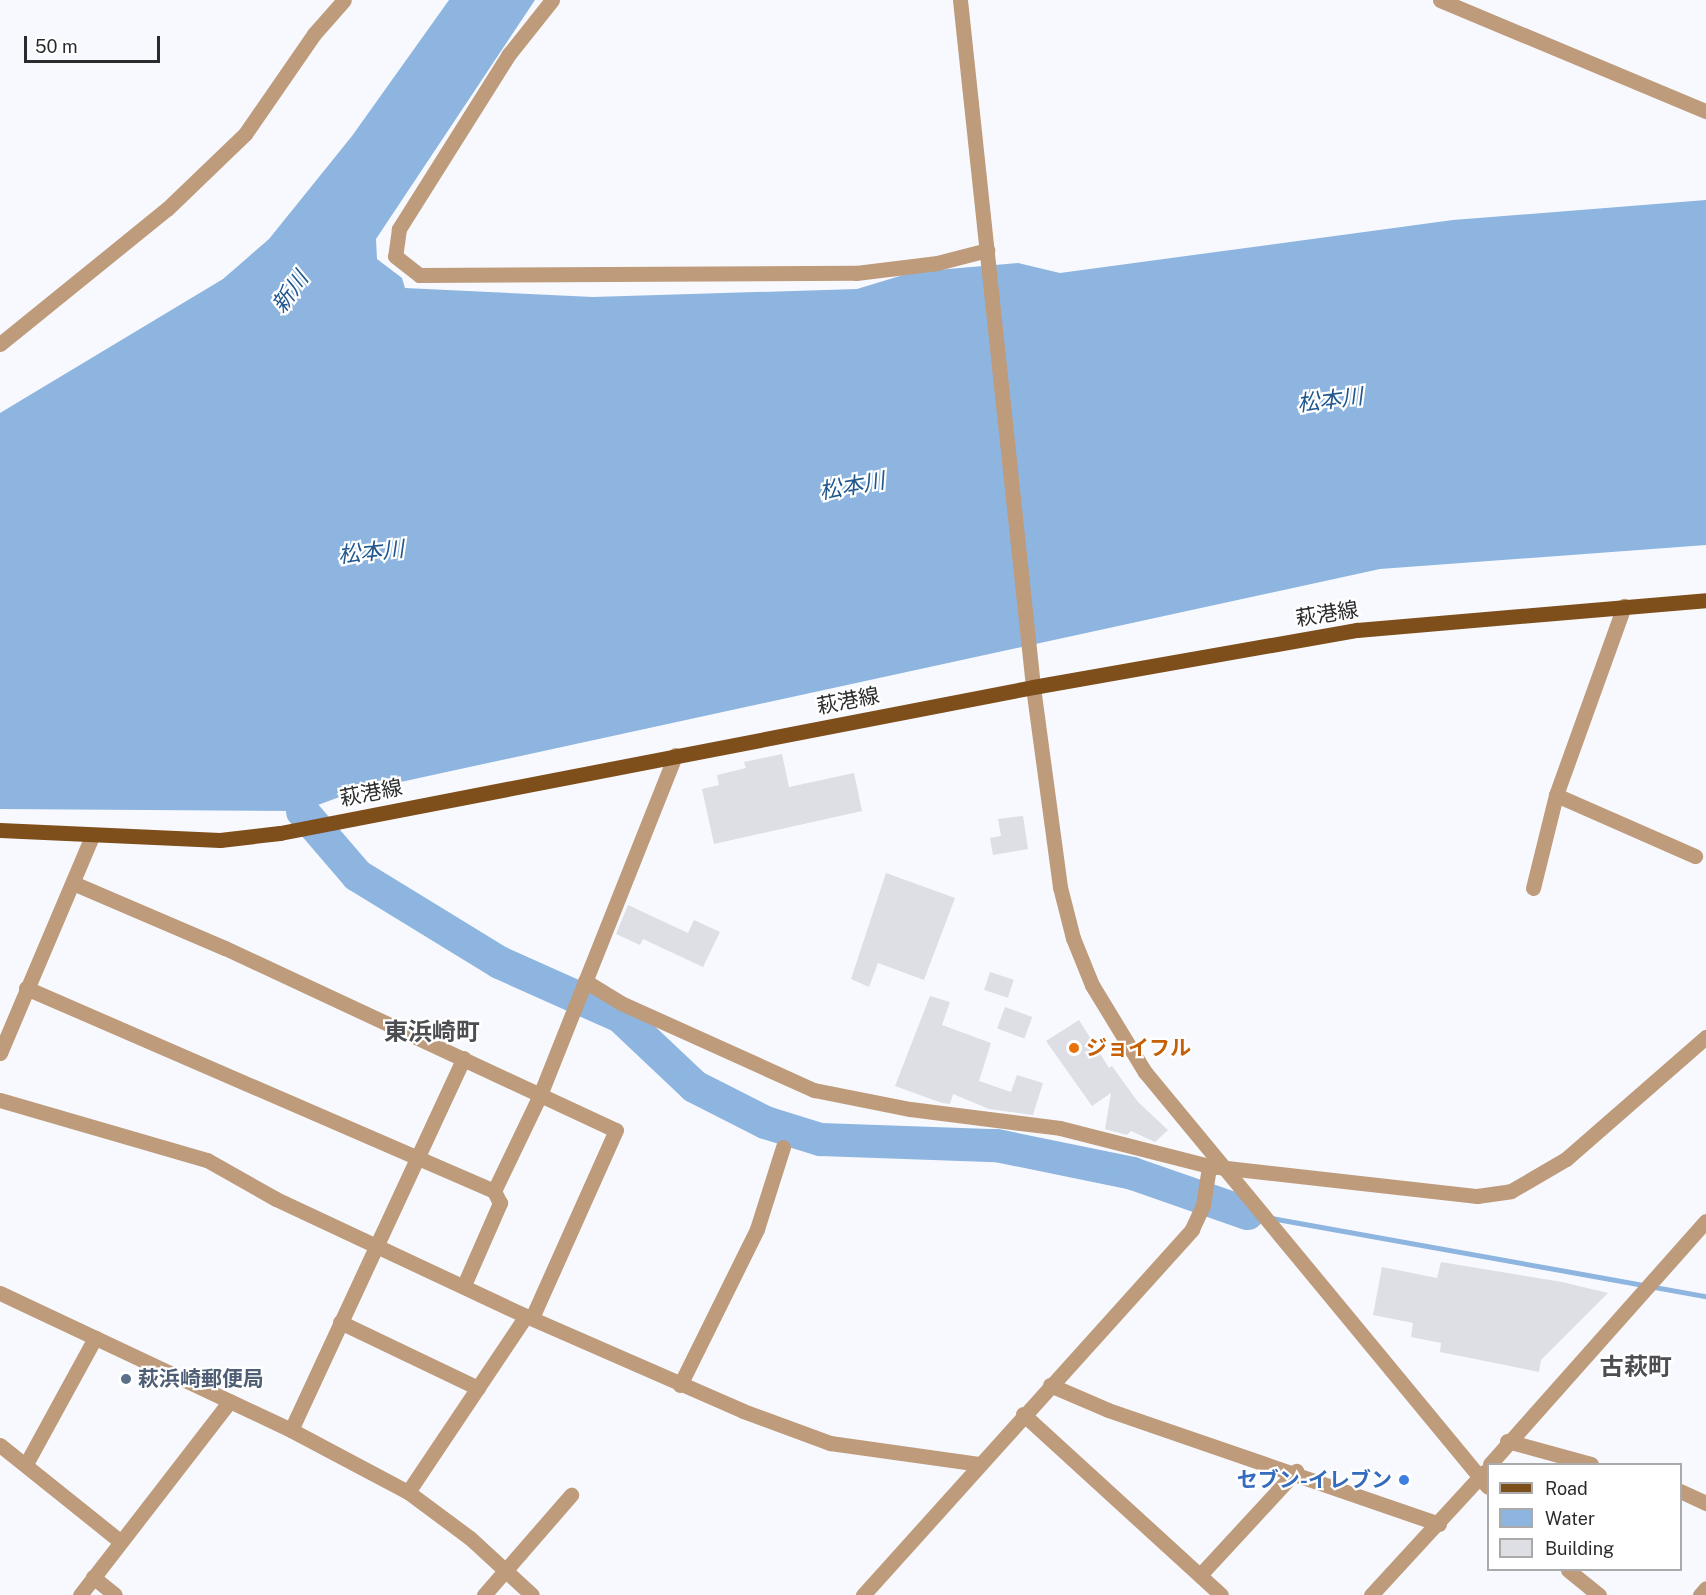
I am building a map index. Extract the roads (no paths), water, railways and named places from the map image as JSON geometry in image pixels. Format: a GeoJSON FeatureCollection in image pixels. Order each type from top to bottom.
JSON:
{"type":"FeatureCollection","features":[{"type":"Feature","properties":{"kind":"main road","name":"萩港線"},"geometry":{"type":"LineString","coordinates":[[0,830],[92,836],[220,840],[280,833],[1033,687],[1357,630],[1706,600]]}},
{"type":"Feature","properties":{"kind":"street"},"geometry":{"type":"LineString","coordinates":[[0,344],[167,209],[245,134],[314,34],[344,0]]}},
{"type":"Feature","properties":{"kind":"street"},"geometry":{"type":"LineString","coordinates":[[552,0],[508,54],[399,230],[395,256],[419,275],[856,273],[987,256]]}},
{"type":"Feature","properties":{"kind":"street"},"geometry":{"type":"LineString","coordinates":[[960,0],[1032,654],[1033,687],[1059,887],[1073,938],[1092,985],[1145,1072],[1487,1474],[1371,1595]]}},
{"type":"Feature","properties":{"kind":"street"},"geometry":{"type":"LineString","coordinates":[[1440,0],[1706,111]]}},
{"type":"Feature","properties":{"kind":"street"},"geometry":{"type":"LineString","coordinates":[[1533,888],[1556,795],[1624,606]]}},
{"type":"Feature","properties":{"kind":"street"},"geometry":{"type":"LineString","coordinates":[[494,1191],[540,1095],[675,755]]}},
{"type":"Feature","properties":{"kind":"street"},"geometry":{"type":"LineString","coordinates":[[1556,795],[1695,856]]}},
{"type":"Feature","properties":{"kind":"street"},"geometry":{"type":"LineString","coordinates":[[0,1053],[6,1020],[27,988],[92,836]]}},
{"type":"Feature","properties":{"kind":"street"},"geometry":{"type":"LineString","coordinates":[[73,883],[464,1058],[616,1130],[529,1317],[408,1492]]}},
{"type":"Feature","properties":{"kind":"street"},"geometry":{"type":"LineString","coordinates":[[584,985],[814,1090],[910,1109],[1060,1128],[1209,1166],[1477,1196],[1511,1191],[1566,1159],[1706,1037]]}},
{"type":"Feature","properties":{"kind":"street"},"geometry":{"type":"LineString","coordinates":[[27,988],[494,1191],[500,1203],[464,1285]]}},
{"type":"Feature","properties":{"kind":"street"},"geometry":{"type":"LineString","coordinates":[[291,1430],[464,1058]]}},
{"type":"Feature","properties":{"kind":"street"},"geometry":{"type":"LineString","coordinates":[[0,1100],[207,1160],[376,1245],[529,1317],[680,1385],[830,1443],[979,1464]]}},
{"type":"Feature","properties":{"kind":"street"},"geometry":{"type":"LineString","coordinates":[[680,1385],[757,1229],[783,1148]]}},
{"type":"Feature","properties":{"kind":"street"},"geometry":{"type":"LineString","coordinates":[[863,1595],[1191,1229],[1203,1205],[1209,1166]]}},
{"type":"Feature","properties":{"kind":"street"},"geometry":{"type":"LineString","coordinates":[[1494,1463],[1507,1441],[1706,1221]]}},
{"type":"Feature","properties":{"kind":"street"},"geometry":{"type":"LineString","coordinates":[[0,1293],[291,1430],[408,1492],[506,1571],[532,1595]]}},
{"type":"Feature","properties":{"kind":"street"},"geometry":{"type":"LineString","coordinates":[[340,1322],[478,1388]]}},
{"type":"Feature","properties":{"kind":"street"},"geometry":{"type":"LineString","coordinates":[[26,1464],[95,1338]]}},
{"type":"Feature","properties":{"kind":"street"},"geometry":{"type":"LineString","coordinates":[[1050,1385],[1108,1410],[1296,1471],[1438,1524]]}},
{"type":"Feature","properties":{"kind":"street"},"geometry":{"type":"LineString","coordinates":[[80,1595],[230,1401]]}},
{"type":"Feature","properties":{"kind":"street"},"geometry":{"type":"LineString","coordinates":[[1023,1414],[1221,1595]]}},
{"type":"Feature","properties":{"kind":"street"},"geometry":{"type":"LineString","coordinates":[[1507,1441],[1587,1463]]}},
{"type":"Feature","properties":{"kind":"street"},"geometry":{"type":"LineString","coordinates":[[0,1445],[120,1541]]}},
{"type":"Feature","properties":{"kind":"street"},"geometry":{"type":"LineString","coordinates":[[1200,1575],[1296,1471]]}},
{"type":"Feature","properties":{"kind":"street"},"geometry":{"type":"LineString","coordinates":[[1682,1492],[1706,1503]]}},
{"type":"Feature","properties":{"kind":"street"},"geometry":{"type":"LineString","coordinates":[[484,1595],[571,1496]]}},
{"type":"Feature","properties":{"kind":"street"},"geometry":{"type":"LineString","coordinates":[[1570,1571],[1599,1595]]}},
{"type":"Feature","properties":{"kind":"street"},"geometry":{"type":"LineString","coordinates":[[93,1577],[115,1595]]}},
{"type":"Feature","properties":{"kind":"street"},"geometry":{"type":"LineString","coordinates":[[1700,1595],[1706,1588]]}},
{"type":"Feature","properties":{"kind":"water"},"geometry":{"type":"Polygon","coordinates":[[[449,0],[535,0],[376,239],[377,259],[402,278],[405,288],[593,297],[857,289],[913,272],[1018,263],[1060,273],[1453,220],[1706,200],[1706,545],[1380,569],[350,793],[302,811],[0,809],[0,413],[223,279],[269,239],[352,136],[449,0]]]}},
{"type":"Feature","properties":{"kind":"waterway"},"geometry":{"type":"LineString","coordinates":[[302,811],[357,875],[499,962],[620,1016],[694,1086],[765,1122],[820,1139],[996,1145],[1132,1173],[1247,1213]]}},
{"type":"Feature","properties":{"kind":"waterway"},"geometry":{"type":"LineString","coordinates":[[1247,1213],[1259,1215]]}},
{"type":"Feature","properties":{"kind":"waterway"},"geometry":{"type":"LineString","coordinates":[[1271,1218],[1706,1296]]}},
{"type":"Feature","properties":{"kind":"place","name":"ジョイフル"},"geometry":{"type":"Point","coordinates":[1074,1048]}},
{"type":"Feature","properties":{"kind":"place","name":"萩浜崎郵便局"},"geometry":{"type":"Point","coordinates":[126,1379]}},
{"type":"Feature","properties":{"kind":"place","name":"セブン-イレブン"},"geometry":{"type":"Point","coordinates":[1404,1480]}},
{"type":"Feature","properties":{"kind":"district","name":"東浜崎町"},"geometry":{"type":"Point","coordinates":[432,1032]}},
{"type":"Feature","properties":{"kind":"district","name":"古萩町"},"geometry":{"type":"Point","coordinates":[1636,1367]}},
{"type":"Feature","properties":{"kind":"water label","name":"新川"},"geometry":{"type":"Point","coordinates":[290,292]}},
{"type":"Feature","properties":{"kind":"water label","name":"松本川"},"geometry":{"type":"Point","coordinates":[1330,400]}},
{"type":"Feature","properties":{"kind":"water label","name":"松本川"},"geometry":{"type":"Point","coordinates":[852,486]}},
{"type":"Feature","properties":{"kind":"water label","name":"松本川"},"geometry":{"type":"Point","coordinates":[371,552]}}]}
